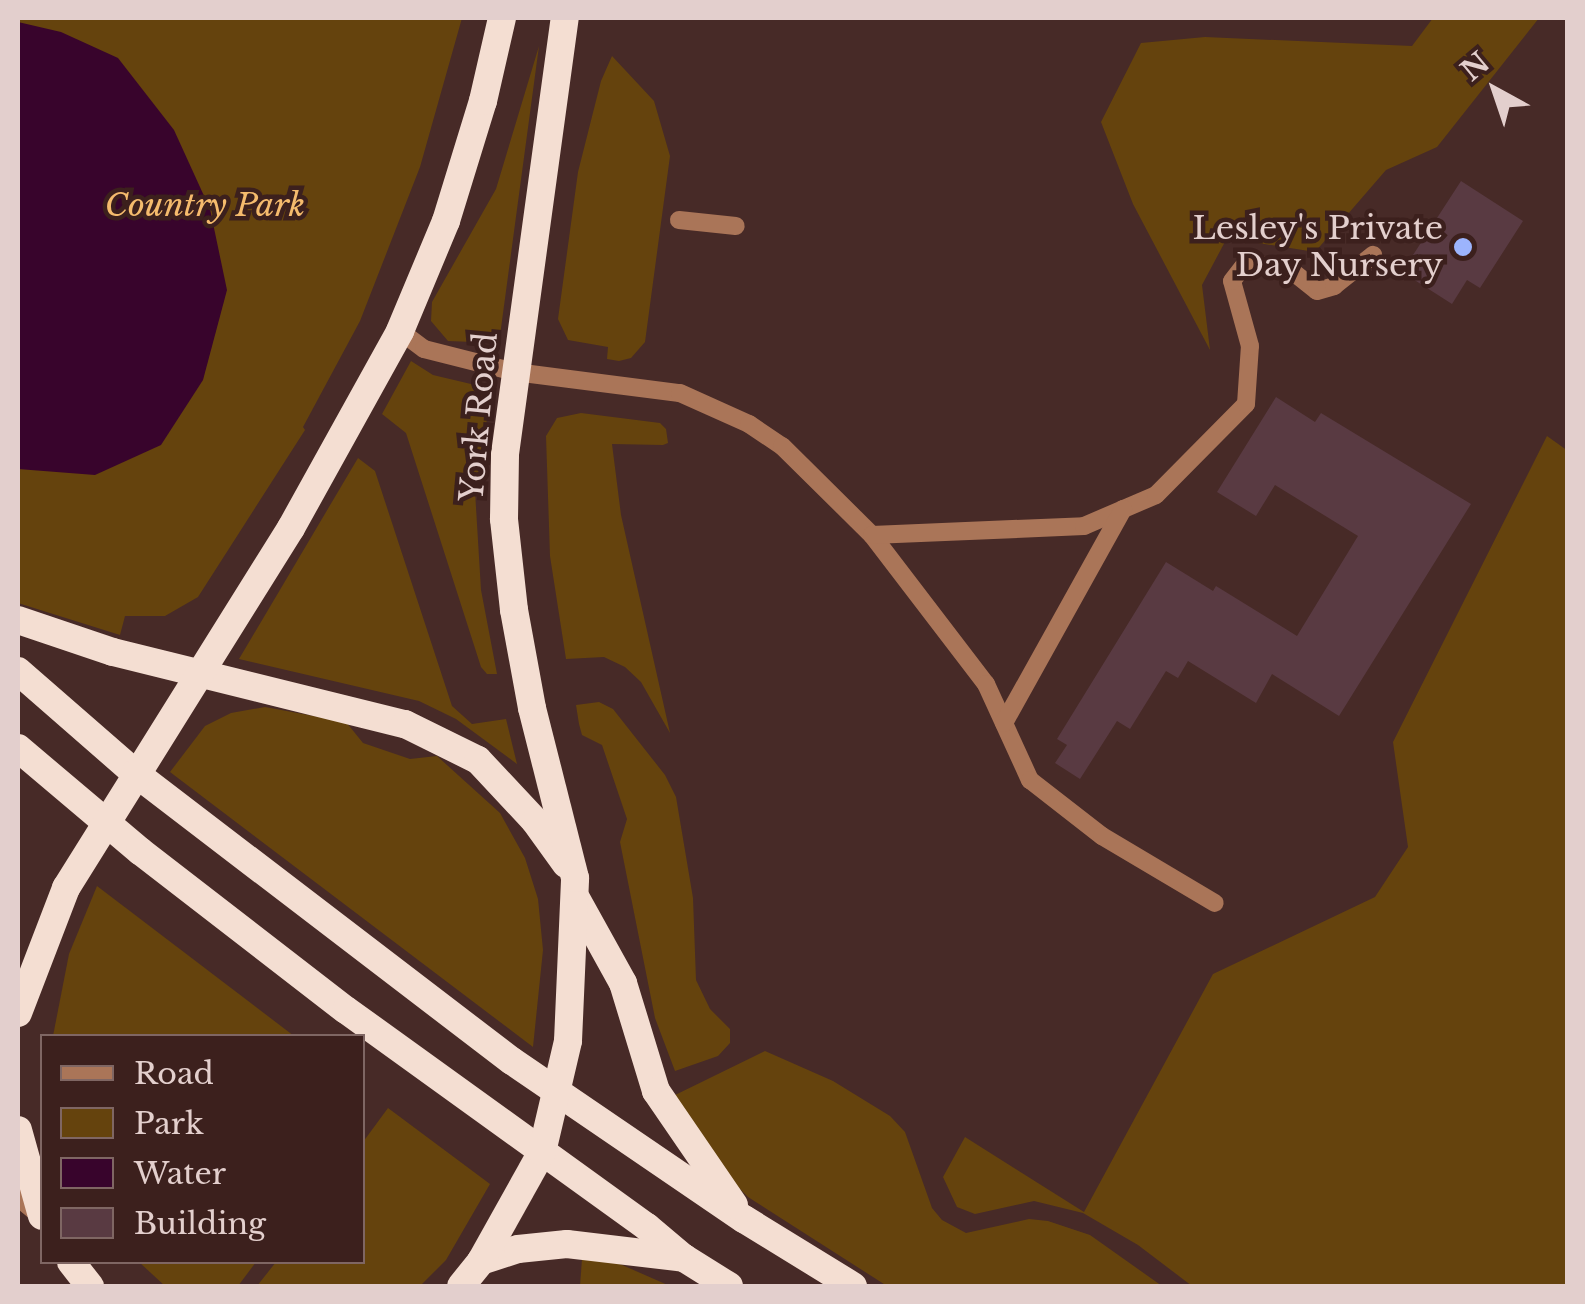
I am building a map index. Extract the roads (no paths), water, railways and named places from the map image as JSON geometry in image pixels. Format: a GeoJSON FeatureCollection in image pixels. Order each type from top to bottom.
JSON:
{"type":"FeatureCollection","features":[{"type":"Feature","properties":{"kind":"highway"},"geometry":{"type":"LineString","coordinates":[[18,1012],[52,917],[105,822],[333,458],[400,331],[446,221],[483,101],[502,18]]}},
{"type":"Feature","properties":{"kind":"highway","name":"York Road"},"geometry":{"type":"LineString","coordinates":[[565,18],[504,454],[504,518],[514,610],[532,708],[576,888]]}},
{"type":"Feature","properties":{"kind":"highway"},"geometry":{"type":"LineString","coordinates":[[18,620],[60,637],[383,716],[478,760],[535,821],[576,888],[622,983],[656,1091],[744,1219]]}},
{"type":"Feature","properties":{"kind":"highway"},"geometry":{"type":"LineString","coordinates":[[18,671],[135,773],[322,920],[558,1093],[744,1219],[853,1286]]}},
{"type":"Feature","properties":{"kind":"highway"},"geometry":{"type":"LineString","coordinates":[[18,748],[105,822],[346,1010],[684,1258],[729,1286]]}},
{"type":"Feature","properties":{"kind":"highway"},"geometry":{"type":"LineString","coordinates":[[461,1286],[481,1261],[542,1152],[568,1040],[576,888]]}},
{"type":"Feature","properties":{"kind":"highway"},"geometry":{"type":"LineString","coordinates":[[18,1130],[40,1209]]}},
{"type":"Feature","properties":{"kind":"highway"},"geometry":{"type":"LineString","coordinates":[[481,1261],[518,1250],[567,1244],[684,1258]]}},
{"type":"Feature","properties":{"kind":"highway"},"geometry":{"type":"LineString","coordinates":[[73,1264],[90,1286]]}},
{"type":"Feature","properties":{"kind":"street"},"geometry":{"type":"LineString","coordinates":[[18,1196],[40,1214]]}},
{"type":"Feature","properties":{"kind":"lane"},"geometry":{"type":"LineString","coordinates":[[679,220],[736,226]]}},
{"type":"Feature","properties":{"kind":"lane"},"geometry":{"type":"LineString","coordinates":[[872,534],[1084,526],[1156,495],[1246,404],[1250,346],[1232,282],[1243,266],[1283,264],[1317,291],[1334,286],[1373,254]]}},
{"type":"Feature","properties":{"kind":"lane"},"geometry":{"type":"LineString","coordinates":[[400,331],[424,349],[515,372],[680,393],[748,424],[782,446],[872,534],[986,684],[1030,780],[1102,836],[1215,903]]}},
{"type":"Feature","properties":{"kind":"lane"},"geometry":{"type":"LineString","coordinates":[[1004,723],[1124,509]]}},
{"type":"Feature","properties":{"kind":"water"},"geometry":{"type":"Polygon","coordinates":[[[18,22],[61,32],[118,58],[174,130],[210,209],[227,290],[203,380],[161,445],[95,475],[18,469],[18,22]]]}},
{"type":"Feature","properties":{"kind":"place","name":"Lesley's Private Day Nursery"},"geometry":{"type":"Point","coordinates":[1463,247]}},
{"type":"Feature","properties":{"kind":"park label","name":"Country Park"},"geometry":{"type":"Point","coordinates":[205,205]}}]}
